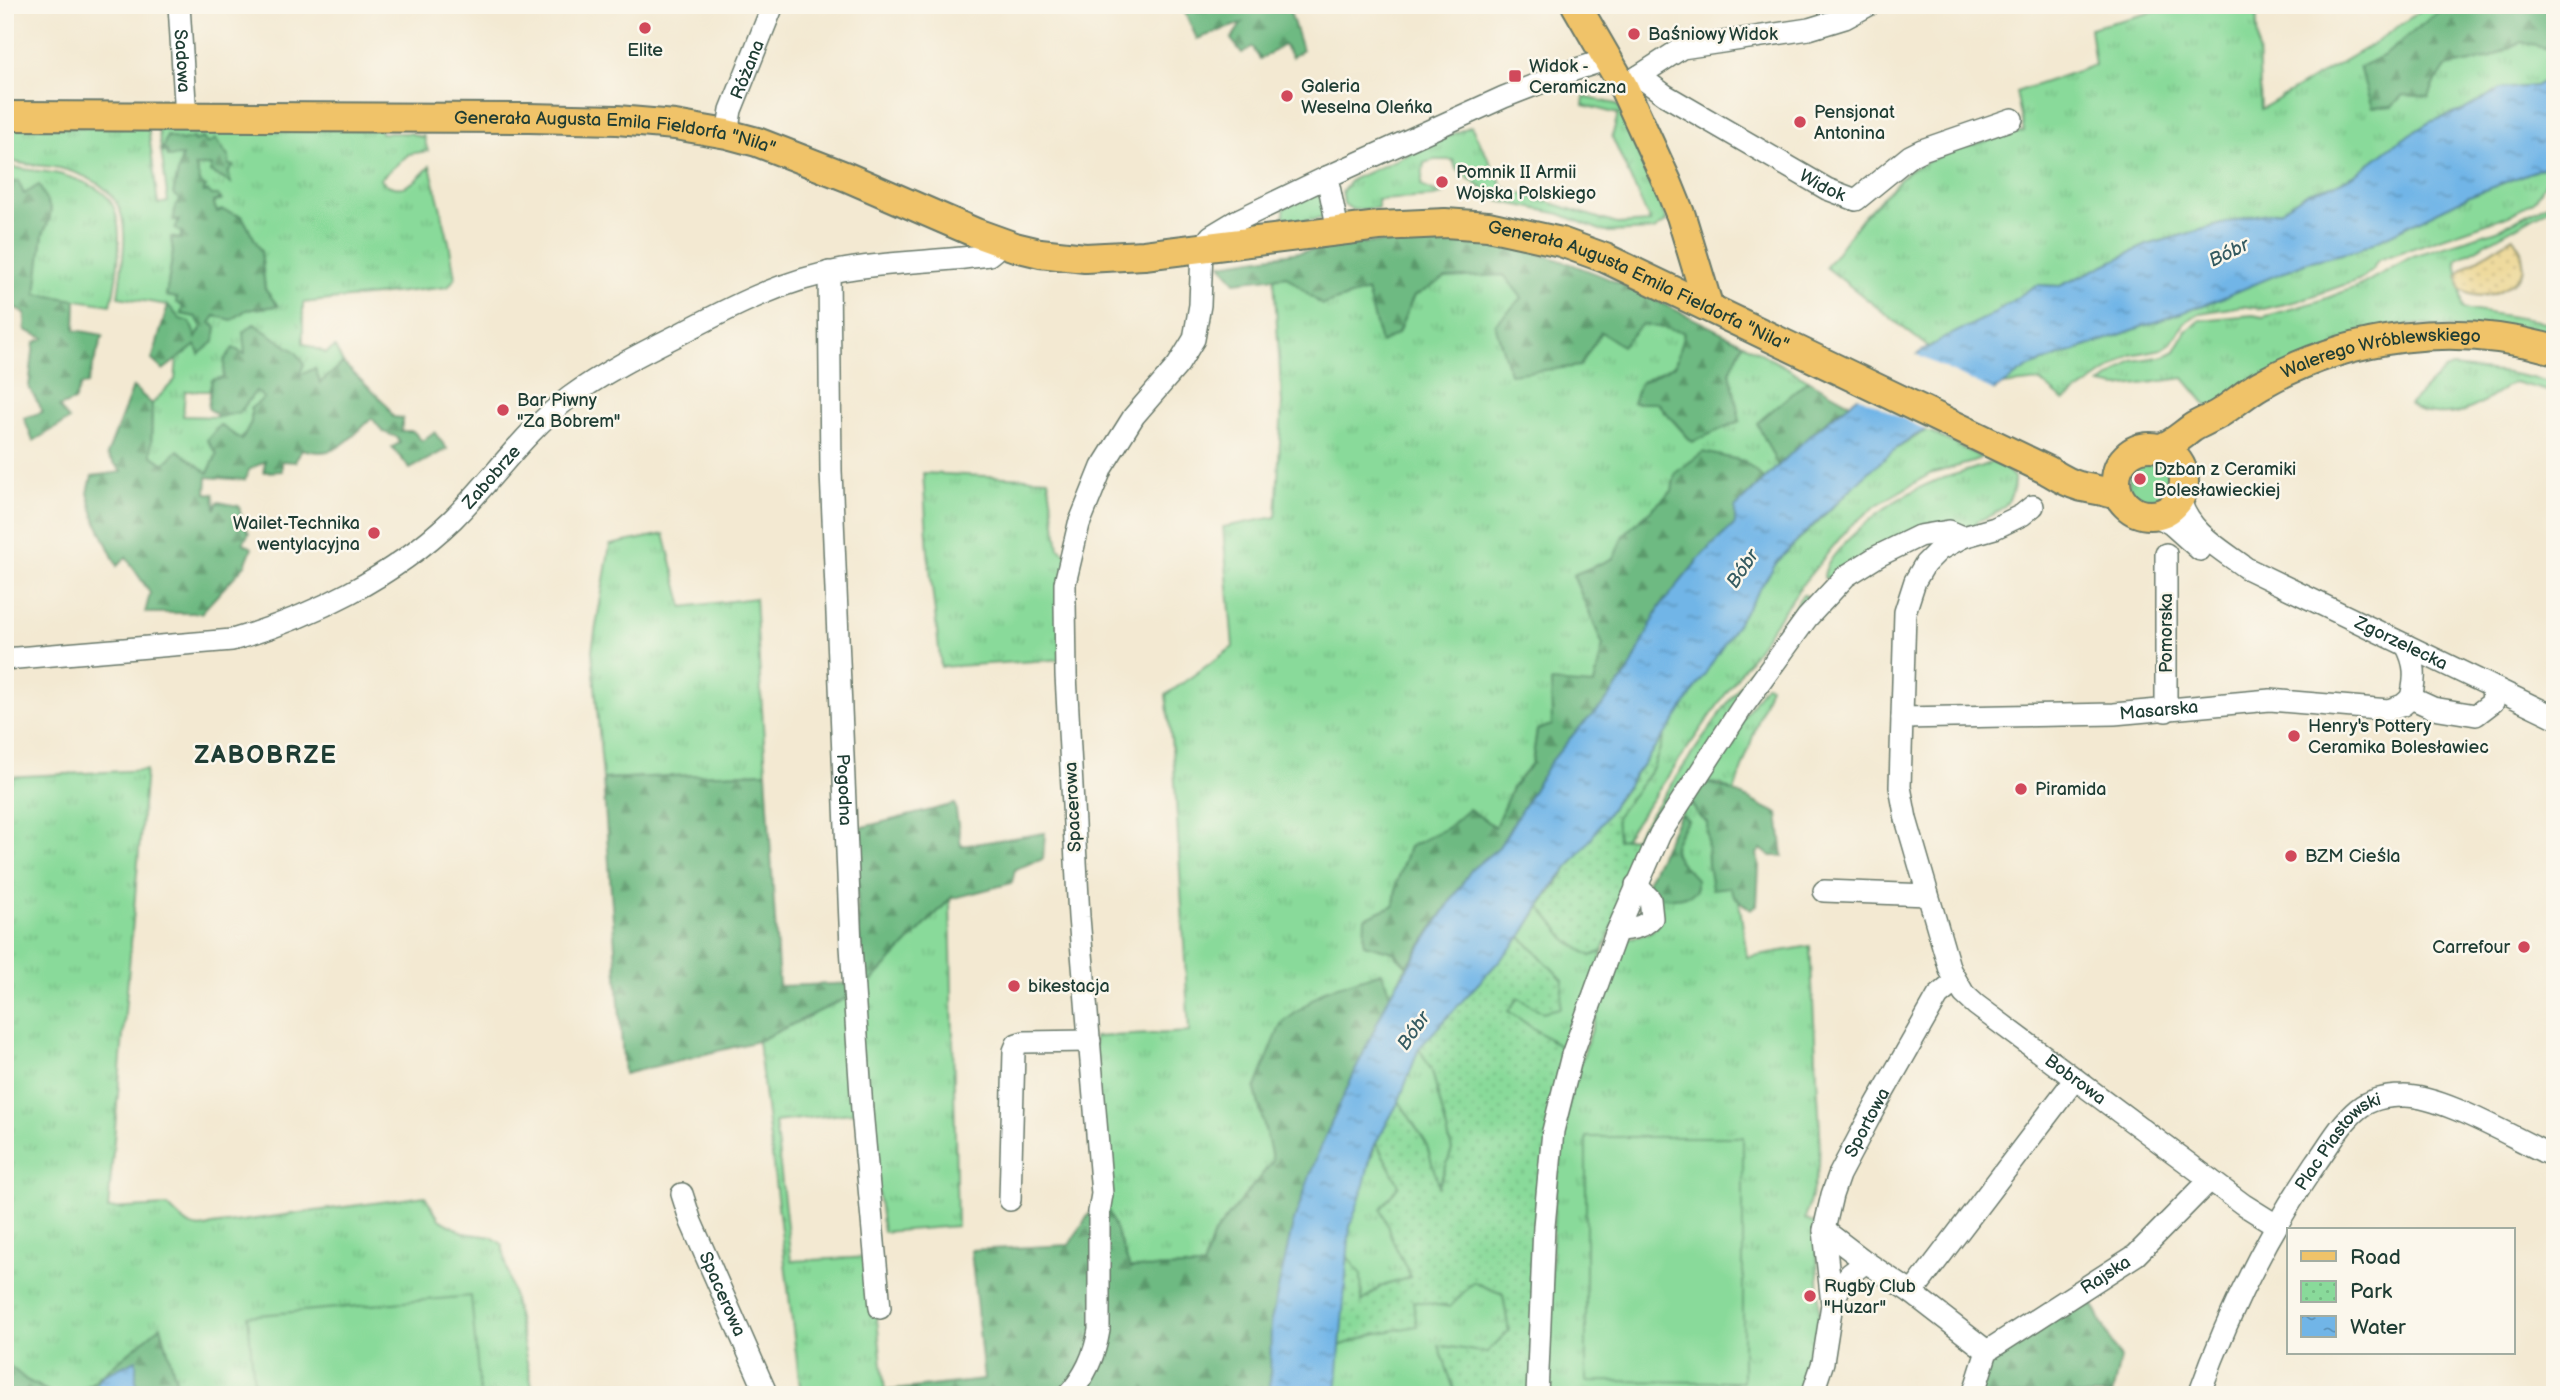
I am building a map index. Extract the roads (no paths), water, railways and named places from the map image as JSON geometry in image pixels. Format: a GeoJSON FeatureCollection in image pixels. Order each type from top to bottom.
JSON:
{"type":"FeatureCollection","features":[{"type":"Feature","properties":{"kind":"main road","name":"Widok"},"geometry":{"type":"LineString","coordinates":[[1576,5],[1608,59],[1631,81],[1681,216],[1708,305]]}},
{"type":"Feature","properties":{"kind":"main road","name":"Generała Augusta Emila Fieldorfa \"Nila\""},"geometry":{"type":"LineString","coordinates":[[5,116],[588,119],[675,125],[758,142],[998,241],[1040,253],[1084,258],[1143,255],[1338,230],[1445,223],[1488,226],[1560,242],[1605,258],[1791,345],[2076,485],[2119,496]]}},
{"type":"Feature","properties":{"kind":"main road","name":"Walerego Wróblewskiego"},"geometry":{"type":"LineString","coordinates":[[2161,448],[2176,442],[2195,426],[2219,414],[2274,377],[2323,355],[2350,347],[2384,339],[2432,335],[2501,339],[2548,348]]}},
{"type":"Feature","properties":{"kind":"main road","name":"Walerego Wróblewskiego"},"geometry":{"type":"LineString","coordinates":[[2183,471],[2189,456],[2219,414]]}},
{"type":"Feature","properties":{"kind":"main road"},"geometry":{"type":"LineString","coordinates":[[2142,448],[2161,448],[2173,456],[2183,471],[2185,482],[2180,499],[2169,510],[2155,515],[2141,514],[2132,510],[2119,496],[2116,482],[2119,467],[2132,453],[2142,448]]}},
{"type":"Feature","properties":{"kind":"main road","name":"Generała Augusta Emila Fieldorfa \"Nila\""},"geometry":{"type":"LineString","coordinates":[[2047,470],[2091,473],[2111,472],[2119,467]]}},
{"type":"Feature","properties":{"kind":"street","name":"Sadowa"},"geometry":{"type":"LineString","coordinates":[[179,5],[186,118]]}},
{"type":"Feature","properties":{"kind":"street","name":"Różana"},"geometry":{"type":"LineString","coordinates":[[727,134],[731,110],[773,5]]}},
{"type":"Feature","properties":{"kind":"street"},"geometry":{"type":"LineString","coordinates":[[1631,81],[1682,48],[1809,29],[1845,18],[1869,5]]}},
{"type":"Feature","properties":{"kind":"street"},"geometry":{"type":"LineString","coordinates":[[1202,248],[1211,236],[1236,221],[1327,177],[1504,97],[1608,59]]}},
{"type":"Feature","properties":{"kind":"street","name":"Widok"},"geometry":{"type":"LineString","coordinates":[[1631,81],[1665,95],[1827,189],[1856,200],[1922,149],[2012,119]]}},
{"type":"Feature","properties":{"kind":"street"},"geometry":{"type":"LineString","coordinates":[[1327,177],[1338,230]]}},
{"type":"Feature","properties":{"kind":"street","name":"Zabobrze"},"geometry":{"type":"LineString","coordinates":[[5,659],[42,654],[205,644],[266,630],[309,613],[376,577],[429,541],[464,507],[534,429],[569,398],[590,383],[732,306],[781,286],[829,272],[989,255],[998,241]]}},
{"type":"Feature","properties":{"kind":"street","name":"Spacerowa"},"geometry":{"type":"LineString","coordinates":[[1068,1395],[1084,1376],[1096,1346],[1099,1330],[1099,1212],[1102,1194],[1072,800],[1065,583],[1079,524],[1102,467],[1134,416],[1178,365],[1194,339],[1200,305],[1202,248]]}},
{"type":"Feature","properties":{"kind":"street","name":"Pogodna"},"geometry":{"type":"LineString","coordinates":[[829,272],[831,471],[850,932],[862,1110],[880,1308]]}},
{"type":"Feature","properties":{"kind":"street","name":"Zgorzelecka"},"geometry":{"type":"LineString","coordinates":[[2180,499],[2191,523],[2198,531],[2246,568],[2555,717]]}},
{"type":"Feature","properties":{"kind":"street","name":"Bobrowa"},"geometry":{"type":"LineString","coordinates":[[2033,506],[2022,515],[1995,528],[1963,537],[1939,550],[1914,581],[1905,612],[1900,788],[1906,818],[1955,982],[1976,1005],[2210,1180],[2276,1225]]}},
{"type":"Feature","properties":{"kind":"street","name":"Zgorzelecka"},"geometry":{"type":"LineString","coordinates":[[2155,515],[2171,524],[2215,559],[2246,568]]}},
{"type":"Feature","properties":{"kind":"street"},"geometry":{"type":"LineString","coordinates":[[1537,1395],[1544,1226],[1553,1131],[1572,1055],[1618,930],[1633,929],[1652,918],[1650,899],[1636,886],[1660,834],[1741,709],[1807,618],[1846,576],[1878,556],[1919,536],[1948,531],[1963,537]]}},
{"type":"Feature","properties":{"kind":"street","name":"Pomorska"},"geometry":{"type":"LineString","coordinates":[[2166,554],[2166,711]]}},
{"type":"Feature","properties":{"kind":"street"},"geometry":{"type":"LineString","coordinates":[[2406,645],[2416,672],[2411,698],[2433,708],[2476,715],[2493,702],[2492,688]]}},
{"type":"Feature","properties":{"kind":"street","name":"Masarska"},"geometry":{"type":"LineString","coordinates":[[1902,718],[2166,711],[2270,700],[2389,710],[2403,705],[2411,698]]}},
{"type":"Feature","properties":{"kind":"street"},"geometry":{"type":"LineString","coordinates":[[1824,891],[1928,895]]}},
{"type":"Feature","properties":{"kind":"street","name":"Sportowa"},"geometry":{"type":"LineString","coordinates":[[1824,1230],[1839,1175],[1875,1105],[1938,996],[1955,982]]}},
{"type":"Feature","properties":{"kind":"street"},"geometry":{"type":"LineString","coordinates":[[1010,1200],[1014,1051],[1017,1044],[1090,1041]]}},
{"type":"Feature","properties":{"kind":"street"},"geometry":{"type":"LineString","coordinates":[[1912,1293],[2075,1079]]}},
{"type":"Feature","properties":{"kind":"street","name":"Plac Piastowski"},"geometry":{"type":"LineString","coordinates":[[2199,1395],[2228,1320],[2276,1225],[2347,1119],[2360,1107],[2377,1099],[2406,1096],[2430,1100],[2555,1157]]}},
{"type":"Feature","properties":{"kind":"street","name":"Rajska"},"geometry":{"type":"LineString","coordinates":[[1987,1351],[2136,1255],[2210,1180]]}},
{"type":"Feature","properties":{"kind":"street","name":"Spacerowa"},"geometry":{"type":"LineString","coordinates":[[682,1194],[691,1222],[767,1395]]}},
{"type":"Feature","properties":{"kind":"street"},"geometry":{"type":"LineString","coordinates":[[1824,1230],[1987,1351],[1973,1395]]}},
{"type":"Feature","properties":{"kind":"street"},"geometry":{"type":"LineString","coordinates":[[1812,1395],[1823,1362],[1832,1304],[1824,1230]]}},
{"type":"Feature","properties":{"kind":"street"},"geometry":{"type":"LineString","coordinates":[[1832,1304],[1850,1274],[1866,1262]]}},
{"type":"Feature","properties":{"kind":"water","name":"Bóbr"},"geometry":{"type":"Polygon","coordinates":[[[2555,75],[2555,163],[2469,196],[2358,250],[2307,262],[2217,300],[2029,367],[1970,407],[1916,435],[1893,451],[1803,535],[1777,562],[1674,722],[1591,839],[1550,889],[1521,937],[1419,1048],[1399,1101],[1372,1150],[1350,1227],[1336,1395],[1270,1395],[1271,1321],[1293,1224],[1319,1150],[1390,995],[1471,870],[1499,847],[1549,764],[1577,730],[1603,705],[1629,671],[1659,608],[1703,554],[1735,524],[1735,508],[1808,437],[1895,367],[1948,336],[1988,317],[2036,285],[2060,286],[2147,245],[2251,216],[2280,211],[2308,192],[2336,184],[2356,174],[2392,146],[2430,122],[2462,111],[2500,89],[2536,86],[2555,75]]]}},
{"type":"Feature","properties":{"kind":"water"},"geometry":{"type":"Polygon","coordinates":[[[136,1360],[136,1395],[88,1395],[102,1376],[136,1360]]]}},
{"type":"Feature","properties":{"kind":"place","name":"Elite"},"geometry":{"type":"Point","coordinates":[645,28]}},
{"type":"Feature","properties":{"kind":"place","name":"Baśniowy Widok"},"geometry":{"type":"Point","coordinates":[1634,34]}},
{"type":"Feature","properties":{"kind":"place","name":"Widok - Ceramiczna"},"geometry":{"type":"Point","coordinates":[1515,76]}},
{"type":"Feature","properties":{"kind":"place","name":"Galeria Weselna Oleńka"},"geometry":{"type":"Point","coordinates":[1287,96]}},
{"type":"Feature","properties":{"kind":"place","name":"Pensjonat Antonina"},"geometry":{"type":"Point","coordinates":[1800,122]}},
{"type":"Feature","properties":{"kind":"place","name":"Pomnik II Armii Wojska Polskiego"},"geometry":{"type":"Point","coordinates":[1442,182]}},
{"type":"Feature","properties":{"kind":"place","name":"Bar Piwny \"Za Bobrem\""},"geometry":{"type":"Point","coordinates":[503,410]}},
{"type":"Feature","properties":{"kind":"place","name":"Dzban z Ceramiki Bolesławieckiej"},"geometry":{"type":"Point","coordinates":[2140,479]}},
{"type":"Feature","properties":{"kind":"place","name":"Wailet-Technika wentylacyjna"},"geometry":{"type":"Point","coordinates":[374,533]}},
{"type":"Feature","properties":{"kind":"place","name":"Henry's Pottery Ceramika Bolesławiec"},"geometry":{"type":"Point","coordinates":[2294,736]}},
{"type":"Feature","properties":{"kind":"place","name":"Piramida"},"geometry":{"type":"Point","coordinates":[2021,789]}},
{"type":"Feature","properties":{"kind":"place","name":"BZM Cieśla"},"geometry":{"type":"Point","coordinates":[2291,856]}},
{"type":"Feature","properties":{"kind":"place","name":"Carrefour"},"geometry":{"type":"Point","coordinates":[2524,947]}},
{"type":"Feature","properties":{"kind":"place","name":"bikestacja"},"geometry":{"type":"Point","coordinates":[1014,986]}},
{"type":"Feature","properties":{"kind":"place","name":"Rugby Club \"Huzar\""},"geometry":{"type":"Point","coordinates":[1810,1296]}},
{"type":"Feature","properties":{"kind":"district","name":"ZABOBRZE"},"geometry":{"type":"Point","coordinates":[266,755]}}]}
